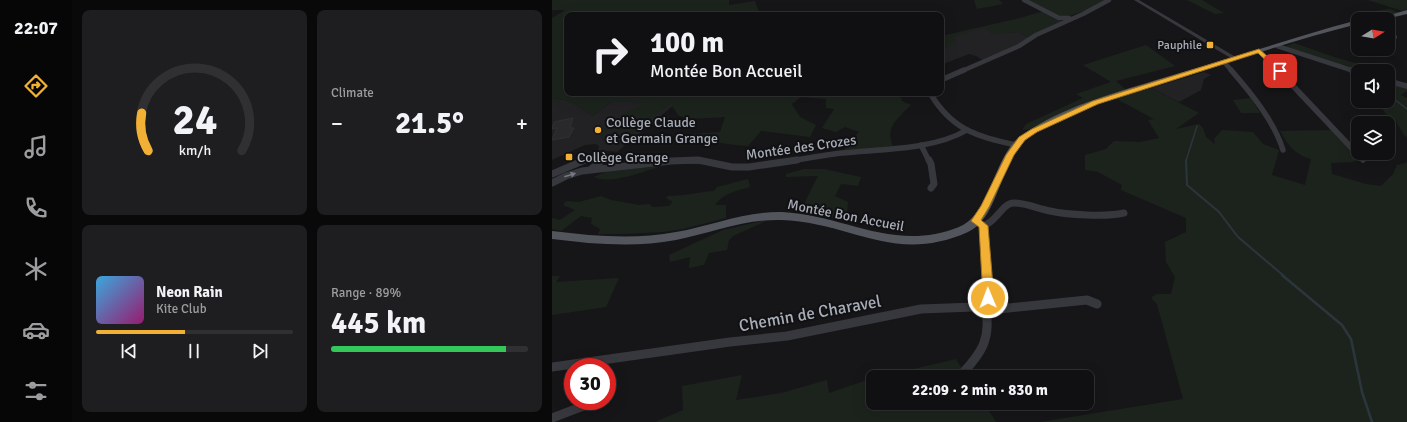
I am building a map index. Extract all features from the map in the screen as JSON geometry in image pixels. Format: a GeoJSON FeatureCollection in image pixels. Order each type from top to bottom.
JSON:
{"type":"FeatureCollection","features":[{"type":"Feature","properties":{"kind":"main road"},"geometry":{"type":"LineString","coordinates":[[1395,16],[1407,13]]}},
{"type":"Feature","properties":{"kind":"main road"},"geometry":{"type":"LineString","coordinates":[[1016,145],[1022,138],[1034,130],[1096,102],[1259,51],[1351,25]]}},
{"type":"Feature","properties":{"kind":"main road","name":"Montée Bon Accueil"},"geometry":{"type":"LineString","coordinates":[[552,235],[608,241],[661,238],[749,220],[782,216],[807,219],[885,240],[918,241],[951,235],[980,223],[985,207],[1016,145]]}},
{"type":"Feature","properties":{"kind":"street"},"geometry":{"type":"LineString","coordinates":[[1024,0],[1059,18],[1067,18],[1078,13],[1086,12]]}},
{"type":"Feature","properties":{"kind":"street"},"geometry":{"type":"LineString","coordinates":[[944,79],[1019,46],[1036,35],[1109,0]]}},
{"type":"Feature","properties":{"kind":"street"},"geometry":{"type":"LineString","coordinates":[[1136,0],[1236,58]]}},
{"type":"Feature","properties":{"kind":"street"},"geometry":{"type":"LineString","coordinates":[[1277,46],[1351,70]]}},
{"type":"Feature","properties":{"kind":"street"},"geometry":{"type":"LineString","coordinates":[[1259,51],[1288,79],[1351,147]]}},
{"type":"Feature","properties":{"kind":"street"},"geometry":{"type":"LineString","coordinates":[[1224,62],[1243,85],[1275,131],[1283,145],[1284,150]]}},
{"type":"Feature","properties":{"kind":"street"},"geometry":{"type":"LineString","coordinates":[[1395,83],[1407,86]]}},
{"type":"Feature","properties":{"kind":"street"},"geometry":{"type":"LineString","coordinates":[[932,96],[949,120],[967,130],[1016,145]]}},
{"type":"Feature","properties":{"kind":"street","name":"Montée des Crozes"},"geometry":{"type":"LineString","coordinates":[[552,183],[566,176],[589,171],[692,160],[712,162],[732,167],[750,167],[829,154],[898,149],[956,136],[967,130]]}},
{"type":"Feature","properties":{"kind":"street"},"geometry":{"type":"LineString","coordinates":[[921,145],[933,171],[934,184],[931,188]]}},
{"type":"Feature","properties":{"kind":"street"},"geometry":{"type":"LineString","coordinates":[[552,174],[599,154],[605,155],[602,162],[604,166],[612,169]]}},
{"type":"Feature","properties":{"kind":"street","name":"Montée des Crozes"},"geometry":{"type":"LineString","coordinates":[[589,171],[602,162]]}},
{"type":"Feature","properties":{"kind":"street"},"geometry":{"type":"LineString","coordinates":[[965,370],[986,343],[989,319],[986,303],[989,294],[980,223],[993,221],[1002,208],[1009,204],[1020,204],[1053,212],[1104,216],[1118,216],[1124,213]]}},
{"type":"Feature","properties":{"kind":"street"},"geometry":{"type":"LineString","coordinates":[[986,303],[991,307],[998,308],[1087,300],[1097,304]]}},
{"type":"Feature","properties":{"kind":"street","name":"Chemin de Charavel"},"geometry":{"type":"LineString","coordinates":[[616,361],[730,342],[787,336],[921,309],[974,307],[986,303]]}},
{"type":"Feature","properties":{"kind":"street","name":"Chemin de Charavel"},"geometry":{"type":"LineString","coordinates":[[552,367],[564,366]]}},
{"type":"Feature","properties":{"kind":"street"},"geometry":{"type":"LineString","coordinates":[[552,418],[573,410]]}},
{"type":"Feature","properties":{"kind":"shaded area"},"geometry":{"type":"Polygon","coordinates":[[[552,0],[729,0],[729,5],[755,1],[759,12],[564,12],[564,96],[900,96],[902,101],[911,105],[897,119],[891,129],[890,135],[894,148],[843,151],[859,132],[845,127],[836,132],[822,128],[834,109],[826,108],[826,99],[801,97],[792,104],[800,117],[816,125],[810,137],[761,131],[748,146],[690,138],[691,134],[720,132],[725,117],[688,119],[678,115],[672,106],[674,104],[670,104],[619,145],[615,144],[617,142],[602,140],[600,134],[602,131],[631,109],[649,103],[613,101],[593,116],[570,101],[552,98],[552,18],[565,10],[552,10],[552,0]],[[608,129],[603,134],[604,137],[614,139],[630,132],[608,129]]]}},
{"type":"Feature","properties":{"kind":"shaded area"},"geometry":{"type":"Polygon","coordinates":[[[974,0],[999,0],[1003,4],[977,9],[974,0]]]}},
{"type":"Feature","properties":{"kind":"shaded area"},"geometry":{"type":"Polygon","coordinates":[[[1026,0],[1106,0],[1084,11],[1063,18],[1026,0]]]}},
{"type":"Feature","properties":{"kind":"shaded area"},"geometry":{"type":"Polygon","coordinates":[[[1187,0],[1202,0],[1224,13],[1215,14],[1187,0]]]}},
{"type":"Feature","properties":{"kind":"shaded area"},"geometry":{"type":"Polygon","coordinates":[[[1368,0],[1407,0],[1407,9],[1402,11],[1368,0]]]}},
{"type":"Feature","properties":{"kind":"shaded area"},"geometry":{"type":"Polygon","coordinates":[[[1390,9],[1401,13],[1395,14],[1395,12],[1366,12],[1390,9]]]}},
{"type":"Feature","properties":{"kind":"shaded area"},"geometry":{"type":"Polygon","coordinates":[[[1044,11],[1063,22],[1030,38],[1018,32],[993,35],[985,28],[950,38],[955,40],[956,43],[944,47],[944,35],[1044,11]]]}},
{"type":"Feature","properties":{"kind":"shaded area"},"geometry":{"type":"Polygon","coordinates":[[[979,28],[985,28],[1009,33],[1018,32],[1030,38],[1022,43],[982,60],[969,54],[946,63],[944,62],[944,50],[950,38],[979,28]]]}},
{"type":"Feature","properties":{"kind":"shaded area"},"geometry":{"type":"Polygon","coordinates":[[[1294,43],[1358,64],[1351,64],[1351,69],[1284,47],[1294,43]]]}},
{"type":"Feature","properties":{"kind":"shaded area"},"geometry":{"type":"Polygon","coordinates":[[[1146,45],[1175,66],[1116,81],[1126,90],[1077,107],[1030,129],[1022,130],[1026,124],[1083,98],[1076,94],[1111,82],[1083,65],[1146,45]]]}},
{"type":"Feature","properties":{"kind":"shaded area"},"geometry":{"type":"Polygon","coordinates":[[[1204,72],[1211,75],[1204,79],[1201,90],[1179,102],[1151,88],[1204,72]]]}},
{"type":"Feature","properties":{"kind":"shaded area"},"geometry":{"type":"Polygon","coordinates":[[[1395,84],[1407,87],[1407,91],[1401,95],[1407,98],[1407,137],[1404,135],[1395,120],[1395,116],[1388,116],[1381,108],[1395,108],[1395,84]]]}},
{"type":"Feature","properties":{"kind":"shaded area"},"geometry":{"type":"Polygon","coordinates":[[[1151,88],[1199,113],[1176,129],[1199,124],[1203,128],[1206,137],[1215,144],[1214,139],[1222,130],[1253,132],[1263,144],[1279,150],[1272,175],[1305,185],[1311,159],[1296,152],[1280,131],[1334,130],[1351,149],[1351,160],[1356,160],[1353,162],[1331,163],[1332,174],[1366,184],[1381,186],[1393,174],[1397,165],[1406,163],[1407,161],[1407,422],[1040,422],[1183,399],[1157,304],[1151,298],[1156,294],[1171,294],[1175,277],[1166,262],[1165,242],[1186,232],[1186,218],[1121,190],[1122,185],[1098,172],[1085,170],[1085,155],[1106,149],[1114,141],[1140,142],[1159,138],[1148,120],[1154,119],[1115,98],[1151,88]]]}},
{"type":"Feature","properties":{"kind":"shaded area","name":"Collège Claude et Germain Grange"},"geometry":{"type":"Polygon","coordinates":[[[552,98],[570,101],[593,116],[613,101],[675,104],[617,152],[598,150],[599,146],[596,144],[585,145],[552,160],[552,98]]]}},
{"type":"Feature","properties":{"kind":"shaded area"},"geometry":{"type":"Polygon","coordinates":[[[1251,98],[1260,113],[1241,113],[1233,100],[1251,98]]]}},
{"type":"Feature","properties":{"kind":"shaded area"},"geometry":{"type":"Polygon","coordinates":[[[662,164],[662,166],[619,178],[601,179],[594,177],[610,170],[662,164]]]}},
{"type":"Feature","properties":{"kind":"shaded area"},"geometry":{"type":"Polygon","coordinates":[[[804,169],[824,169],[861,177],[858,186],[841,184],[835,196],[848,202],[845,219],[801,210],[818,176],[786,177],[786,174],[804,169]]]}},
{"type":"Feature","properties":{"kind":"shaded area"},"geometry":{"type":"Polygon","coordinates":[[[748,179],[750,187],[726,195],[715,205],[726,205],[726,218],[683,229],[663,232],[598,234],[600,229],[591,224],[592,218],[581,216],[561,231],[552,229],[552,218],[560,220],[575,210],[563,205],[566,201],[579,202],[601,196],[611,200],[639,205],[649,204],[653,207],[669,206],[673,202],[666,198],[668,196],[714,191],[717,187],[748,179]]]}},
{"type":"Feature","properties":{"kind":"shaded area"},"geometry":{"type":"Polygon","coordinates":[[[766,221],[733,236],[729,240],[727,250],[709,253],[704,265],[689,268],[690,257],[670,262],[669,255],[723,230],[766,221]]]}},
{"type":"Feature","properties":{"kind":"shaded area"},"geometry":{"type":"Polygon","coordinates":[[[552,276],[560,276],[556,282],[619,278],[606,307],[552,315],[552,276]]]}},
{"type":"Feature","properties":{"kind":"shaded area"},"geometry":{"type":"Polygon","coordinates":[[[956,359],[963,370],[909,370],[956,359]]]}},
{"type":"Feature","properties":{"kind":"shaded area"},"geometry":{"type":"Polygon","coordinates":[[[742,375],[736,400],[781,393],[827,380],[829,393],[866,380],[866,410],[988,410],[996,422],[655,422],[683,410],[682,386],[742,375]]]}},
{"type":"Feature","properties":{"kind":"building"},"geometry":{"type":"Polygon","coordinates":[[[573,118],[570,128],[574,128],[569,137],[552,140],[557,128],[552,129],[554,122],[573,118]]]}},
{"type":"Feature","properties":{"kind":"waterway"},"geometry":{"type":"LineString","coordinates":[[1395,100],[1407,109]]}},
{"type":"Feature","properties":{"kind":"waterway"},"geometry":{"type":"LineString","coordinates":[[1186,161],[1197,126]]}},
{"type":"Feature","properties":{"kind":"waterway"},"geometry":{"type":"LineString","coordinates":[[1186,161],[1187,185],[1219,212],[1238,237],[1284,276]]}},
{"type":"Feature","properties":{"kind":"waterway"},"geometry":{"type":"LineString","coordinates":[[1282,275],[1342,325],[1351,339],[1362,392],[1372,422]]}},
{"type":"Feature","properties":{"kind":"place","name":"Pauphile"},"geometry":{"type":"Point","coordinates":[1210,45]}},
{"type":"Feature","properties":{"kind":"place","name":"Collège Claude et Germain Grange"},"geometry":{"type":"Point","coordinates":[598,130]}},
{"type":"Feature","properties":{"kind":"place","name":"Collège Grange"},"geometry":{"type":"Point","coordinates":[569,157]}},
{"type":"Feature","properties":{"kind":"route"},"geometry":{"type":"LineString","coordinates":[[988,298],[989,294],[983,226],[980,222],[976,221],[985,207],[1010,155],[1018,142],[1027,134],[1096,102],[1259,51],[1266,56],[1280,71]]}}]}
